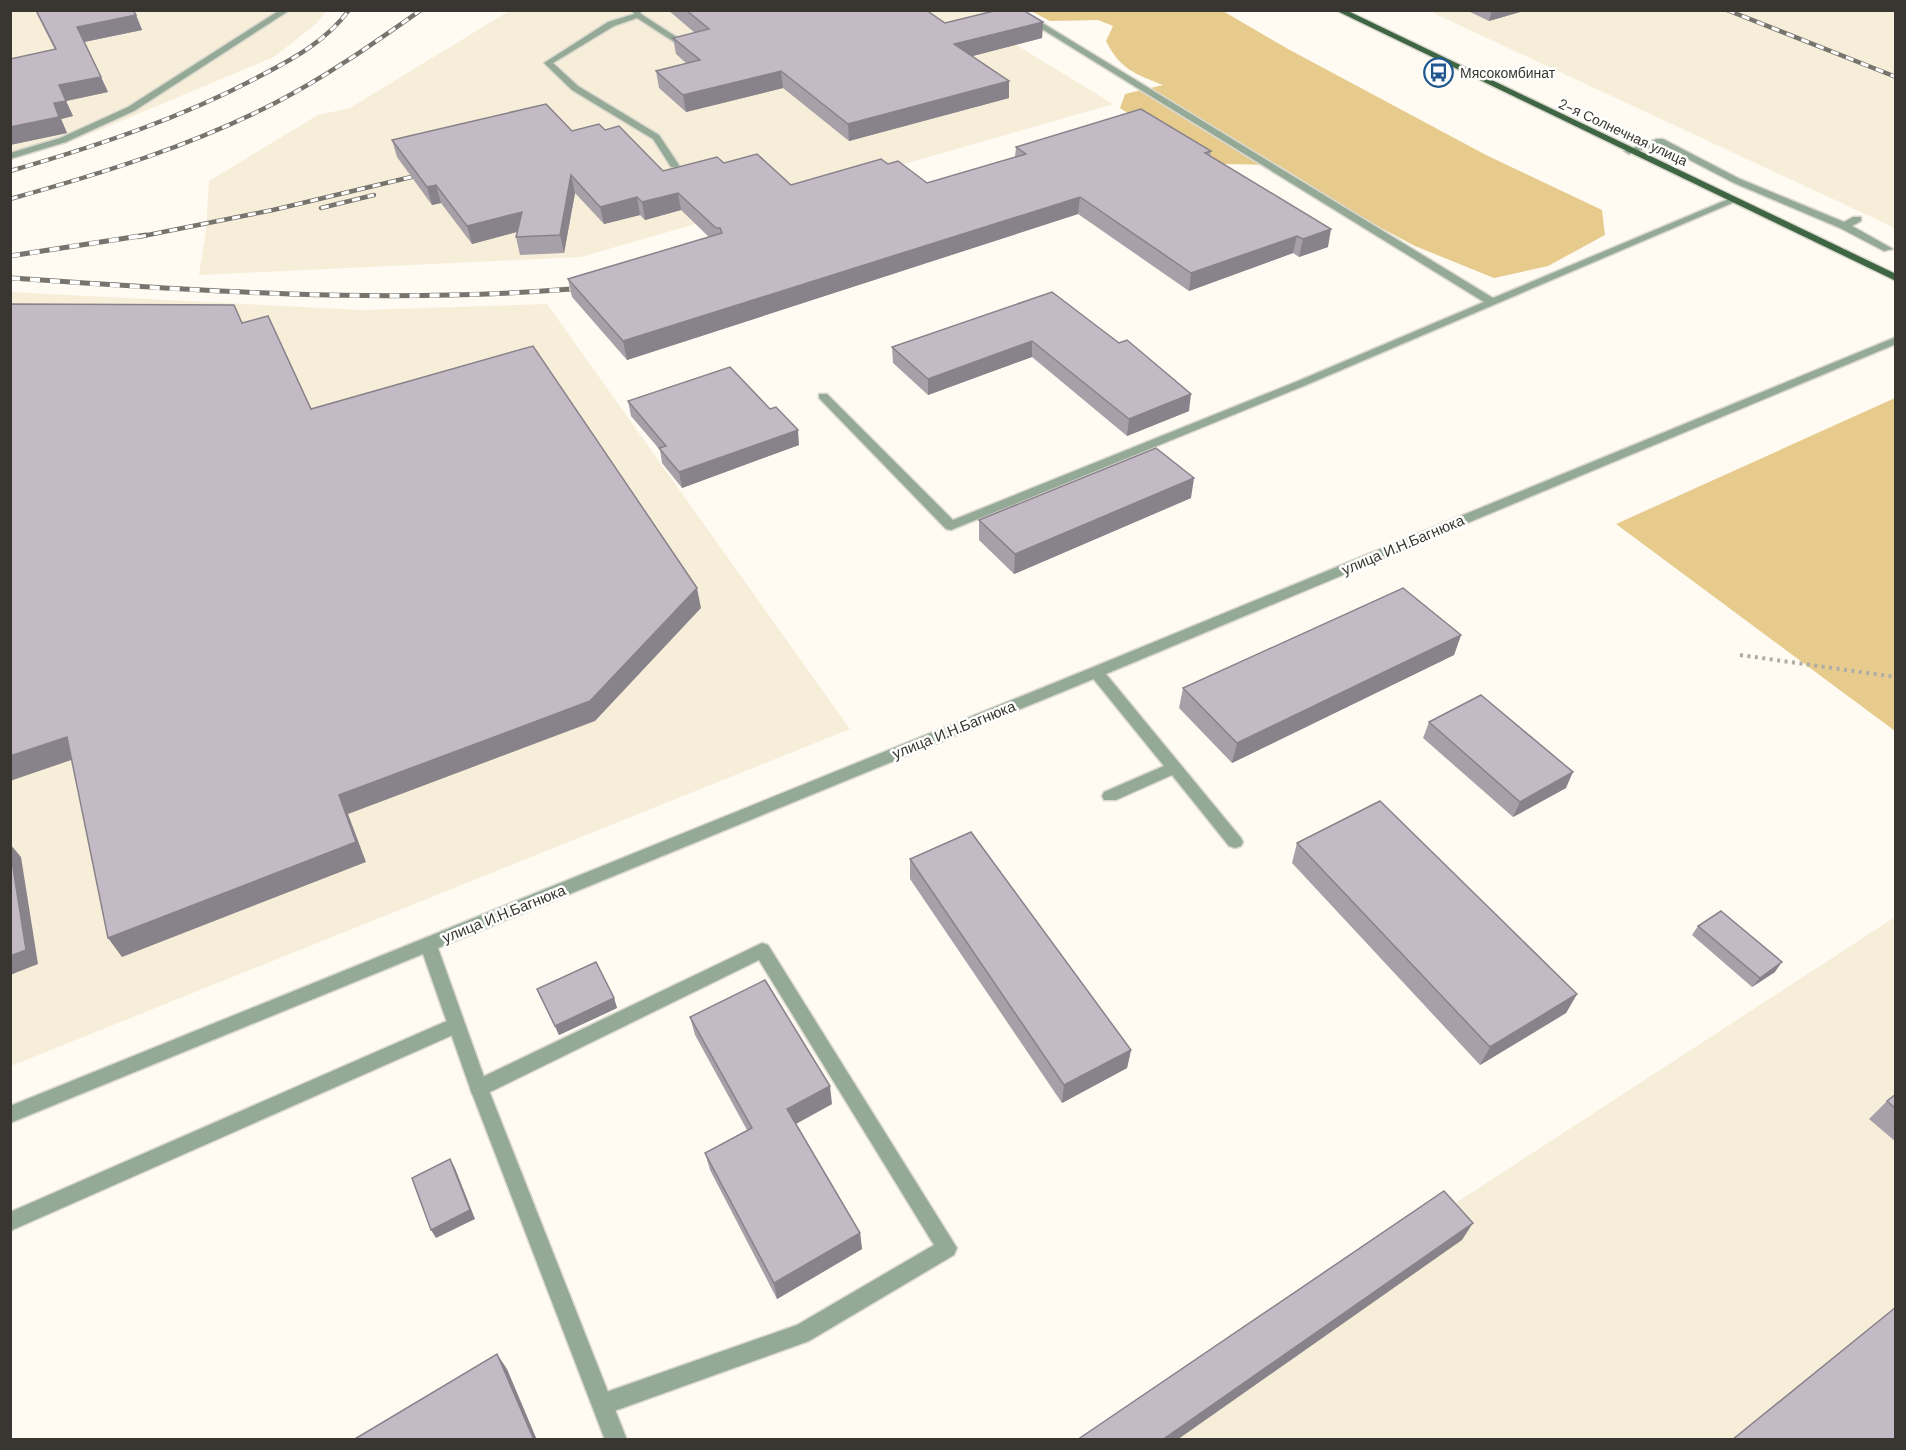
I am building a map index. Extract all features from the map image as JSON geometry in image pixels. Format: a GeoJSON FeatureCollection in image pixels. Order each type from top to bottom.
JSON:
{"type":"FeatureCollection","features":[{"type":"Feature","properties":{"kind":"main road","name":"2-я Солнечная улица"},"geometry":{"type":"LineString","coordinates":[[1339,10],[1896,278]]}},
{"type":"Feature","properties":{"kind":"street"},"geometry":{"type":"LineString","coordinates":[[10,156],[63,141],[131,108],[286,10]]}},
{"type":"Feature","properties":{"kind":"street"},"geometry":{"type":"LineString","coordinates":[[1015,10],[1492,302]]}},
{"type":"Feature","properties":{"kind":"street"},"geometry":{"type":"LineString","coordinates":[[674,165],[656,137],[575,88],[548,63],[611,24],[637,13],[685,45]]}},
{"type":"Feature","properties":{"kind":"street"},"geometry":{"type":"LineString","coordinates":[[1629,151],[1660,141],[1737,181],[1844,226],[1888,249]]}},
{"type":"Feature","properties":{"kind":"street"},"geometry":{"type":"LineString","coordinates":[[823,396],[951,526],[1302,383],[1734,200]]}},
{"type":"Feature","properties":{"kind":"street"},"geometry":{"type":"LineString","coordinates":[[1844,226],[1857,219]]}},
{"type":"Feature","properties":{"kind":"street","name":"улица И.Н.Багнюка"},"geometry":{"type":"LineString","coordinates":[[10,1115],[1096,672],[1896,340]]}},
{"type":"Feature","properties":{"kind":"street"},"geometry":{"type":"LineString","coordinates":[[1096,672],[1235,843]]}},
{"type":"Feature","properties":{"kind":"street"},"geometry":{"type":"LineString","coordinates":[[1110,796],[1174,768]]}},
{"type":"Feature","properties":{"kind":"street"},"geometry":{"type":"LineString","coordinates":[[428,945],[479,1088],[615,1440]]}},
{"type":"Feature","properties":{"kind":"street"},"geometry":{"type":"LineString","coordinates":[[479,1088],[762,950],[947,1248],[802,1334],[603,1404]]}},
{"type":"Feature","properties":{"kind":"street"},"geometry":{"type":"LineString","coordinates":[[10,1222],[456,1025]]}},
{"type":"Feature","properties":{"kind":"path"},"geometry":{"type":"LineString","coordinates":[[1740,655],[1896,677]]}},
{"type":"Feature","properties":{"kind":"shaded area"},"geometry":{"type":"Polygon","coordinates":[[[11,11],[326,11],[317,23],[274,57],[66,144],[11,159],[11,11]]]}},
{"type":"Feature","properties":{"kind":"shaded area"},"geometry":{"type":"Polygon","coordinates":[[[509,11],[997,11],[1016,22],[990,29],[1113,104],[581,257],[199,275],[206,230],[209,181],[318,115],[350,108],[509,11]]]}},
{"type":"Feature","properties":{"kind":"shaded area"},"geometry":{"type":"Polygon","coordinates":[[[1031,11],[1223,11],[1288,49],[1486,155],[1602,210],[1605,235],[1548,266],[1494,278],[1415,246],[1366,220],[1278,165],[1224,164],[1184,150],[1120,108],[1125,94],[1163,85],[1136,74],[1117,58],[1106,41],[1113,26],[1098,20],[1050,21],[1031,11]]]}},
{"type":"Feature","properties":{"kind":"shaded area"},"geometry":{"type":"Polygon","coordinates":[[[1429,11],[1895,11],[1895,228],[1429,11]]]}},
{"type":"Feature","properties":{"kind":"shaded area"},"geometry":{"type":"Polygon","coordinates":[[[10,292],[361,310],[547,304],[850,729],[11,1066],[10,292]]]}},
{"type":"Feature","properties":{"kind":"shaded area"},"geometry":{"type":"Polygon","coordinates":[[[1895,398],[1895,731],[1616,524],[1895,398]]]}},
{"type":"Feature","properties":{"kind":"shaded area"},"geometry":{"type":"Polygon","coordinates":[[[1895,917],[1895,1439],[1093,1439],[1895,917]]]}},
{"type":"Feature","properties":{"kind":"building"},"geometry":{"type":"Polygon","coordinates":[[[36,10],[133,10],[136,15],[77,27],[101,77],[59,85],[66,101],[54,103],[59,117],[10,127],[10,59],[56,49],[36,10]]]}},
{"type":"Feature","properties":{"kind":"building"},"geometry":{"type":"Polygon","coordinates":[[[686,10],[926,10],[945,23],[998,10],[1023,10],[1043,22],[954,44],[1009,81],[848,124],[781,71],[683,95],[656,71],[700,60],[673,38],[709,29],[686,10]]]}},
{"type":"Feature","properties":{"kind":"building"},"geometry":{"type":"Polygon","coordinates":[[[546,104],[572,131],[599,124],[605,130],[619,126],[663,171],[717,157],[724,163],[757,154],[791,185],[881,159],[888,164],[898,161],[927,183],[1026,154],[1016,147],[1141,109],[1211,151],[1205,153],[1331,229],[1303,239],[1297,236],[1191,273],[1080,197],[623,341],[568,279],[722,233],[720,228],[716,228],[678,193],[642,202],[637,197],[600,207],[571,175],[560,235],[516,237],[522,212],[467,226],[436,185],[427,187],[392,140],[546,104]]]}},
{"type":"Feature","properties":{"kind":"building"},"geometry":{"type":"Polygon","coordinates":[[[1052,292],[1119,343],[1127,340],[1191,394],[1129,419],[1032,341],[928,379],[892,347],[1052,292]]]}},
{"type":"Feature","properties":{"kind":"building"},"geometry":{"type":"Polygon","coordinates":[[[10,304],[234,305],[242,323],[268,316],[311,409],[533,346],[697,588],[590,701],[339,795],[356,842],[108,938],[67,737],[10,756],[10,304]]]}},
{"type":"Feature","properties":{"kind":"building"},"geometry":{"type":"Polygon","coordinates":[[[730,367],[770,409],[776,407],[798,430],[679,472],[659,448],[666,446],[628,401],[730,367]]]}},
{"type":"Feature","properties":{"kind":"building"},"geometry":{"type":"Polygon","coordinates":[[[1156,448],[1194,478],[1015,554],[979,520],[1156,448]]]}},
{"type":"Feature","properties":{"kind":"building"},"geometry":{"type":"Polygon","coordinates":[[[1403,588],[1461,635],[1237,743],[1183,688],[1403,588]]]}},
{"type":"Feature","properties":{"kind":"building"},"geometry":{"type":"Polygon","coordinates":[[[1481,695],[1573,772],[1520,802],[1429,722],[1481,695]]]}},
{"type":"Feature","properties":{"kind":"building"},"geometry":{"type":"Polygon","coordinates":[[[1380,801],[1577,994],[1490,1047],[1297,843],[1380,801]]]}},
{"type":"Feature","properties":{"kind":"building"},"geometry":{"type":"Polygon","coordinates":[[[971,832],[1131,1050],[1064,1085],[910,859],[971,832]]]}},
{"type":"Feature","properties":{"kind":"building"},"geometry":{"type":"Polygon","coordinates":[[[10,849],[26,950],[10,956],[10,849]]]}},
{"type":"Feature","properties":{"kind":"building"},"geometry":{"type":"Polygon","coordinates":[[[1721,911],[1782,962],[1760,978],[1698,926],[1721,911]]]}},
{"type":"Feature","properties":{"kind":"building"},"geometry":{"type":"Polygon","coordinates":[[[596,962],[614,998],[555,1026],[537,989],[596,962]]]}},
{"type":"Feature","properties":{"kind":"building"},"geometry":{"type":"Polygon","coordinates":[[[765,980],[830,1086],[787,1109],[860,1233],[774,1283],[705,1153],[752,1128],[690,1017],[765,980]]]}},
{"type":"Feature","properties":{"kind":"building"},"geometry":{"type":"Polygon","coordinates":[[[1896,1094],[1896,1109],[1887,1101],[1896,1094]]]}},
{"type":"Feature","properties":{"kind":"building"},"geometry":{"type":"Polygon","coordinates":[[[450,1159],[470,1210],[431,1230],[412,1178],[450,1159]]]}},
{"type":"Feature","properties":{"kind":"building"},"geometry":{"type":"Polygon","coordinates":[[[1444,1191],[1473,1223],[1162,1440],[1077,1440],[1444,1191]]]}},
{"type":"Feature","properties":{"kind":"building"},"geometry":{"type":"Polygon","coordinates":[[[1896,1307],[1896,1440],[1732,1440],[1896,1307]]]}},
{"type":"Feature","properties":{"kind":"building"},"geometry":{"type":"Polygon","coordinates":[[[497,1354],[534,1440],[353,1440],[497,1354]]]}},
{"type":"Feature","properties":{"kind":"railway"},"geometry":{"type":"LineString","coordinates":[[10,171],[139,130],[201,105],[286,62],[310,47],[331,30],[349,10]]}},
{"type":"Feature","properties":{"kind":"railway"},"geometry":{"type":"LineString","coordinates":[[10,199],[78,180],[211,133],[313,82],[421,10]]}},
{"type":"Feature","properties":{"kind":"railway"},"geometry":{"type":"LineString","coordinates":[[1727,10],[1896,77]]}},
{"type":"Feature","properties":{"kind":"railway"},"geometry":{"type":"LineString","coordinates":[[138,237],[273,210],[428,173]]}},
{"type":"Feature","properties":{"kind":"railway"},"geometry":{"type":"LineString","coordinates":[[321,208],[374,195]]}},
{"type":"Feature","properties":{"kind":"railway"},"geometry":{"type":"LineString","coordinates":[[10,256],[146,235]]}},
{"type":"Feature","properties":{"kind":"railway"},"geometry":{"type":"LineString","coordinates":[[10,278],[220,291],[360,296],[571,289]]}},
{"type":"Feature","properties":{"kind":"place","name":"Мясокомбинат"},"geometry":{"type":"Point","coordinates":[1439,73]}}]}
